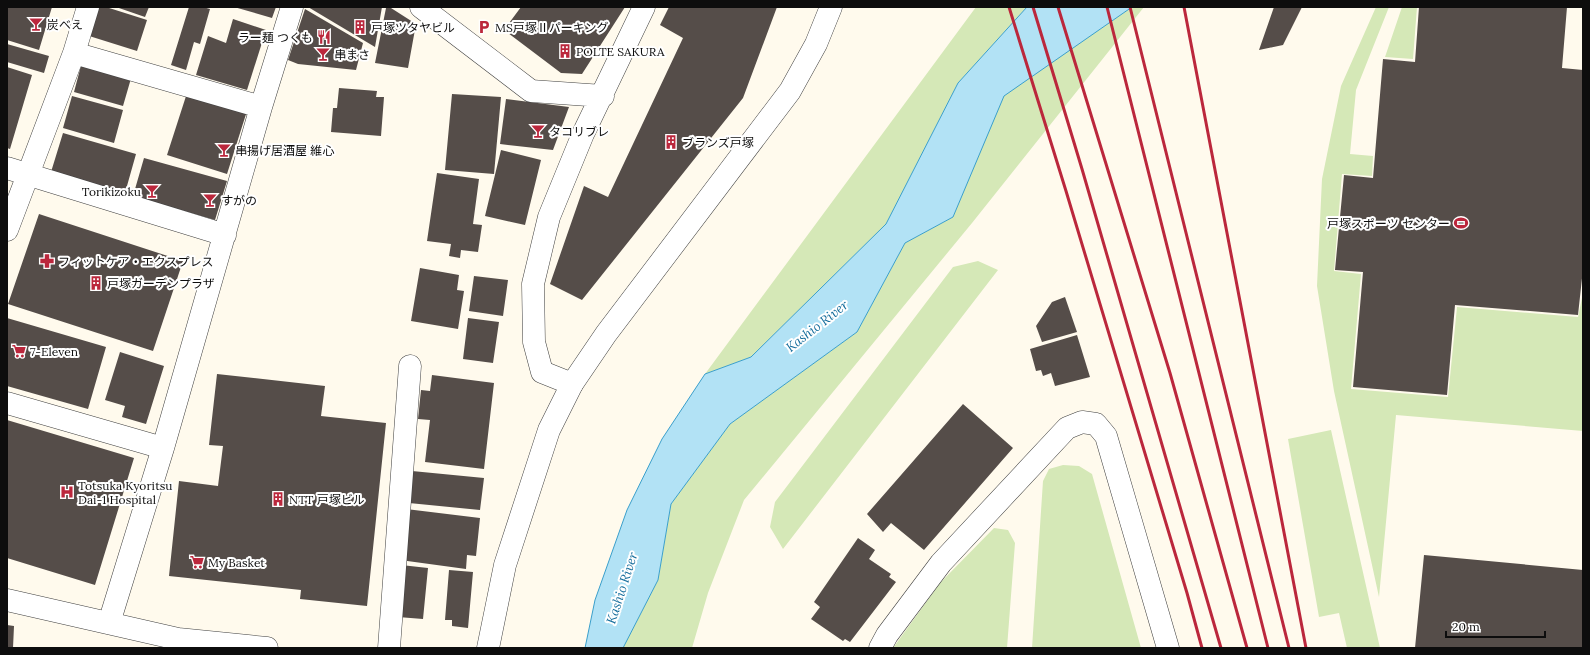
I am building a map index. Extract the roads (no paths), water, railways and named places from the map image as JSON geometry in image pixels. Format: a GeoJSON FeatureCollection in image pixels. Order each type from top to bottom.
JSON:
{"type":"FeatureCollection","features":[{"type":"Feature","properties":{"kind":"street"},"geometry":{"type":"LineString","coordinates":[[7,230],[74,53],[88,7]]}},
{"type":"Feature","properties":{"kind":"street"},"geometry":{"type":"LineString","coordinates":[[109,623],[163,448],[261,107],[292,7]]}},
{"type":"Feature","properties":{"kind":"street"},"geometry":{"type":"LineString","coordinates":[[421,7],[531,91],[603,96]]}},
{"type":"Feature","properties":{"kind":"street"},"geometry":{"type":"LineString","coordinates":[[572,384],[542,372],[534,342],[533,284],[549,217],[583,134],[603,96],[626,41],[644,7]]}},
{"type":"Feature","properties":{"kind":"street"},"geometry":{"type":"LineString","coordinates":[[488,648],[505,565],[549,430],[572,384],[606,334],[790,91],[816,44],[831,7]]}},
{"type":"Feature","properties":{"kind":"street"},"geometry":{"type":"LineString","coordinates":[[74,53],[261,107]]}},
{"type":"Feature","properties":{"kind":"street"},"geometry":{"type":"LineString","coordinates":[[7,168],[225,235]]}},
{"type":"Feature","properties":{"kind":"street"},"geometry":{"type":"LineString","coordinates":[[388,648],[410,366]]}},
{"type":"Feature","properties":{"kind":"street"},"geometry":{"type":"LineString","coordinates":[[7,403],[163,448]]}},
{"type":"Feature","properties":{"kind":"street"},"geometry":{"type":"LineString","coordinates":[[880,648],[887,635],[941,563],[1067,428],[1082,422],[1096,424],[1106,436],[1168,648]]}},
{"type":"Feature","properties":{"kind":"street"},"geometry":{"type":"LineString","coordinates":[[7,600],[178,639],[267,648]]}},
{"type":"Feature","properties":{"kind":"water","name":"Kashio River"},"geometry":{"type":"Polygon","coordinates":[[[1027,7],[1132,7],[1004,96],[953,217],[905,243],[857,332],[730,424],[671,504],[658,580],[623,648],[585,648],[595,600],[627,510],[662,439],[705,374],[751,357],[886,224],[958,83],[1027,7]]]}},
{"type":"Feature","properties":{"kind":"railway"},"geometry":{"type":"LineString","coordinates":[[1009,7],[1066,191],[1187,593],[1202,648]]}},
{"type":"Feature","properties":{"kind":"railway"},"geometry":{"type":"LineString","coordinates":[[1033,7],[1082,169],[1221,648]]}},
{"type":"Feature","properties":{"kind":"railway"},"geometry":{"type":"LineString","coordinates":[[1058,7],[1170,373],[1247,648]]}},
{"type":"Feature","properties":{"kind":"railway"},"geometry":{"type":"LineString","coordinates":[[1107,7],[1268,648]]}},
{"type":"Feature","properties":{"kind":"railway"},"geometry":{"type":"LineString","coordinates":[[1130,7],[1289,648]]}},
{"type":"Feature","properties":{"kind":"railway"},"geometry":{"type":"LineString","coordinates":[[1184,7],[1306,648]]}},
{"type":"Feature","properties":{"kind":"place","name":"炭べえ"},"geometry":{"type":"Point","coordinates":[36,24]}},
{"type":"Feature","properties":{"kind":"place","name":"戸塚ツタヤビル"},"geometry":{"type":"Point","coordinates":[360,27]}},
{"type":"Feature","properties":{"kind":"place","name":"MS戸塚Ⅱパーキング"},"geometry":{"type":"Point","coordinates":[484,27]}},
{"type":"Feature","properties":{"kind":"place","name":"ラー麺 つくも"},"geometry":{"type":"Point","coordinates":[324,37]}},
{"type":"Feature","properties":{"kind":"place","name":"POLTE SAKURA"},"geometry":{"type":"Point","coordinates":[565,51]}},
{"type":"Feature","properties":{"kind":"place","name":"串まさ"},"geometry":{"type":"Point","coordinates":[323,54]}},
{"type":"Feature","properties":{"kind":"place","name":"タコリブレ"},"geometry":{"type":"Point","coordinates":[538,131]}},
{"type":"Feature","properties":{"kind":"place","name":"ブランズ戸塚"},"geometry":{"type":"Point","coordinates":[671,142]}},
{"type":"Feature","properties":{"kind":"place","name":"串揚げ居酒屋 維心"},"geometry":{"type":"Point","coordinates":[224,150]}},
{"type":"Feature","properties":{"kind":"place","name":"Torikizoku"},"geometry":{"type":"Point","coordinates":[152,191]}},
{"type":"Feature","properties":{"kind":"place","name":"すがの"},"geometry":{"type":"Point","coordinates":[210,200]}},
{"type":"Feature","properties":{"kind":"place","name":"戸塚スポーツ センター"},"geometry":{"type":"Point","coordinates":[1461,223]}},
{"type":"Feature","properties":{"kind":"place","name":"フィットケア・エクスプレス"},"geometry":{"type":"Point","coordinates":[47,261]}},
{"type":"Feature","properties":{"kind":"place","name":"戸塚ガーデンプラザ"},"geometry":{"type":"Point","coordinates":[96,283]}},
{"type":"Feature","properties":{"kind":"place","name":"7-Eleven"},"geometry":{"type":"Point","coordinates":[19,351]}},
{"type":"Feature","properties":{"kind":"place","name":"Totsuka Kyoritsu Dai-1 Hospital"},"geometry":{"type":"Point","coordinates":[67,492]}},
{"type":"Feature","properties":{"kind":"place","name":"NTT 戸塚ビル"},"geometry":{"type":"Point","coordinates":[278,499]}},
{"type":"Feature","properties":{"kind":"place","name":"My Basket"},"geometry":{"type":"Point","coordinates":[197,562]}}]}
